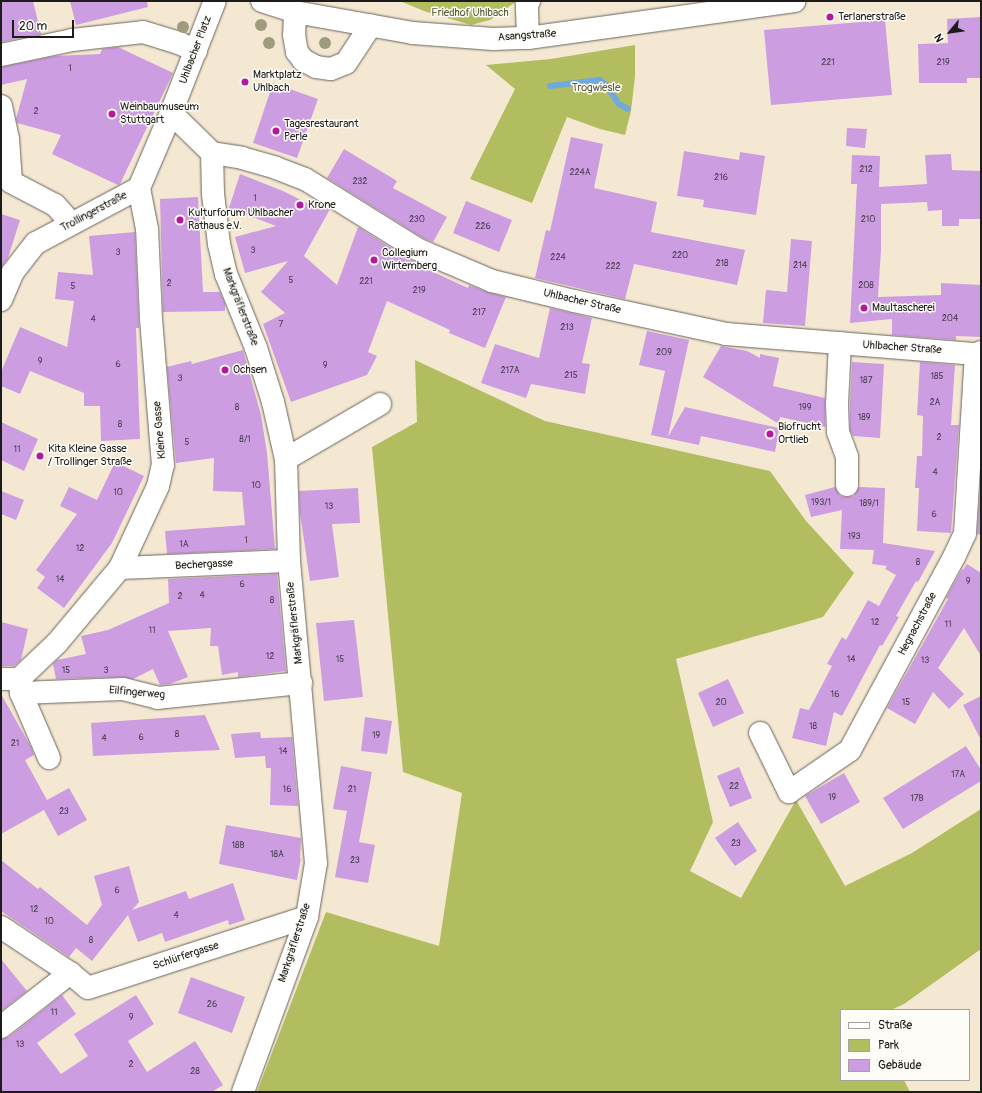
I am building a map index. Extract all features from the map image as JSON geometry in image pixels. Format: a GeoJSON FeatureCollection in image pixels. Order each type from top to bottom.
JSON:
{"type":"FeatureCollection","features":[{"type":"Feature","properties":{"kind":"street","name":"Uhlbacher Platz"},"geometry":{"type":"LineString","coordinates":[[171,113],[215,1]]}},
{"type":"Feature","properties":{"kind":"street","name":"Asangstraße"},"geometry":{"type":"LineString","coordinates":[[262,1],[295,12],[413,33],[494,39],[528,38],[794,1]]}},
{"type":"Feature","properties":{"kind":"street"},"geometry":{"type":"LineString","coordinates":[[528,38],[527,3],[529,1]]}},
{"type":"Feature","properties":{"kind":"street"},"geometry":{"type":"LineString","coordinates":[[295,12],[294,34],[296,52],[303,60],[316,68],[331,69],[346,64],[371,25]]}},
{"type":"Feature","properties":{"kind":"street"},"geometry":{"type":"LineString","coordinates":[[1,55],[72,40],[142,32],[179,43],[196,51]]}},
{"type":"Feature","properties":{"kind":"street"},"geometry":{"type":"LineString","coordinates":[[1,106],[8,139],[11,182],[55,205],[72,224]]}},
{"type":"Feature","properties":{"kind":"street"},"geometry":{"type":"LineString","coordinates":[[171,113],[212,153]]}},
{"type":"Feature","properties":{"kind":"street","name":"Trollingerstraße"},"geometry":{"type":"LineString","coordinates":[[1,300],[13,272],[36,243],[139,188],[171,113]]}},
{"type":"Feature","properties":{"kind":"street","name":"Uhlbacher Straße"},"geometry":{"type":"LineString","coordinates":[[212,153],[242,158],[276,168],[305,179],[417,249],[492,281],[726,334],[979,354]]}},
{"type":"Feature","properties":{"kind":"street","name":"Markgräflerstraße"},"geometry":{"type":"LineString","coordinates":[[212,153],[213,194],[219,244],[226,274],[256,348],[274,402],[286,459],[289,561],[316,863],[307,916],[243,1092]]}},
{"type":"Feature","properties":{"kind":"street","name":"Kleine Gasse"},"geometry":{"type":"LineString","coordinates":[[14,684],[56,644],[120,568],[158,486],[163,465],[151,320],[147,229],[139,188]]}},
{"type":"Feature","properties":{"kind":"street"},"geometry":{"type":"LineString","coordinates":[[840,343],[837,404],[838,432],[847,457],[847,485]]}},
{"type":"Feature","properties":{"kind":"street","name":"Hegnachstraße"},"geometry":{"type":"LineString","coordinates":[[760,733],[788,792],[850,750],[954,557],[965,533],[979,354]]}},
{"type":"Feature","properties":{"kind":"street"},"geometry":{"type":"LineString","coordinates":[[286,459],[380,404]]}},
{"type":"Feature","properties":{"kind":"street","name":"Bechergasse"},"geometry":{"type":"LineString","coordinates":[[120,568],[289,561]]}},
{"type":"Feature","properties":{"kind":"street","name":"Eilfingerweg"},"geometry":{"type":"LineString","coordinates":[[14,684],[123,690],[158,698],[301,683]]}},
{"type":"Feature","properties":{"kind":"street"},"geometry":{"type":"LineString","coordinates":[[14,684],[49,758]]}},
{"type":"Feature","properties":{"kind":"street","name":"Schlürfergasse"},"geometry":{"type":"LineString","coordinates":[[1,927],[70,973],[88,988],[307,916]]}},
{"type":"Feature","properties":{"kind":"street"},"geometry":{"type":"LineString","coordinates":[[1,1027],[70,973]]}},
{"type":"Feature","properties":{"kind":"green space","name":"Friedhof Uhlbach"},"geometry":{"type":"Polygon","coordinates":[[[400,1],[517,1],[490,20],[471,25],[424,11],[400,1]]]}},
{"type":"Feature","properties":{"kind":"green space","name":"Trogwiesle"},"geometry":{"type":"Polygon","coordinates":[[[635,45],[635,76],[631,111],[625,135],[600,129],[567,117],[532,203],[470,179],[515,89],[486,65],[551,59],[635,45]]]}},
{"type":"Feature","properties":{"kind":"green space"},"geometry":{"type":"Polygon","coordinates":[[[415,360],[545,421],[770,471],[806,521],[854,573],[823,617],[676,659],[713,822],[690,871],[741,898],[796,800],[845,886],[912,853],[981,809],[981,949],[904,1004],[893,1009],[840,1009],[840,1081],[904,1081],[910,1092],[257,1092],[326,912],[439,946],[462,793],[403,772],[372,447],[417,422],[415,360]]]}},
{"type":"Feature","properties":{"kind":"building"},"geometry":{"type":"Polygon","coordinates":[[[1,1],[33,1],[41,34],[1,42],[1,1]]]}},
{"type":"Feature","properties":{"kind":"building"},"geometry":{"type":"Polygon","coordinates":[[[70,1],[147,1],[148,7],[76,25],[70,1]]]}},
{"type":"Feature","properties":{"kind":"building"},"geometry":{"type":"Polygon","coordinates":[[[981,17],[981,78],[967,78],[967,83],[919,83],[918,44],[948,43],[947,19],[981,17]]]}},
{"type":"Feature","properties":{"kind":"building"},"geometry":{"type":"Polygon","coordinates":[[[885,20],[892,95],[771,105],[764,30],[885,20]]]}},
{"type":"Feature","properties":{"kind":"building","name":"Weinbaumuseum Stuttgart"},"geometry":{"type":"Polygon","coordinates":[[[118,47],[173,73],[120,184],[118,185],[52,154],[61,135],[17,123],[16,119],[27,79],[1,85],[1,67],[55,56],[100,54],[102,49],[118,47]]]}},
{"type":"Feature","properties":{"kind":"building"},"geometry":{"type":"Polygon","coordinates":[[[273,83],[318,99],[297,158],[253,143],[273,83]]]}},
{"type":"Feature","properties":{"kind":"building"},"geometry":{"type":"Polygon","coordinates":[[[847,128],[867,129],[865,148],[846,146],[847,128]]]}},
{"type":"Feature","properties":{"kind":"building"},"geometry":{"type":"Polygon","coordinates":[[[571,137],[603,144],[594,188],[657,202],[651,232],[745,250],[737,285],[634,264],[625,299],[535,278],[546,230],[550,231],[571,137]]]}},
{"type":"Feature","properties":{"kind":"building"},"geometry":{"type":"Polygon","coordinates":[[[344,149],[397,181],[393,188],[447,217],[433,242],[423,238],[327,178],[344,149]]]}},
{"type":"Feature","properties":{"kind":"building"},"geometry":{"type":"Polygon","coordinates":[[[684,151],[739,160],[740,152],[765,156],[756,215],[703,207],[704,200],[677,196],[684,151]]]}},
{"type":"Feature","properties":{"kind":"building"},"geometry":{"type":"Polygon","coordinates":[[[951,154],[952,170],[981,171],[981,219],[959,219],[959,226],[942,226],[942,210],[928,211],[927,202],[881,204],[881,250],[878,297],[941,295],[941,283],[981,285],[981,337],[956,336],[956,340],[892,335],[892,319],[850,323],[857,184],[851,184],[852,155],[880,156],[879,187],[927,184],[925,155],[951,154]]]}},
{"type":"Feature","properties":{"kind":"building"},"geometry":{"type":"Polygon","coordinates":[[[240,174],[283,191],[311,205],[314,199],[330,209],[304,256],[337,285],[358,227],[410,260],[421,264],[420,266],[468,288],[469,285],[506,297],[485,348],[449,333],[450,330],[387,301],[368,352],[377,356],[367,375],[291,402],[263,324],[285,313],[261,292],[288,261],[245,273],[235,237],[276,226],[229,208],[240,174]]]}},
{"type":"Feature","properties":{"kind":"building"},"geometry":{"type":"Polygon","coordinates":[[[198,197],[203,292],[220,292],[225,304],[225,311],[163,312],[160,199],[198,197]]]}},
{"type":"Feature","properties":{"kind":"building"},"geometry":{"type":"Polygon","coordinates":[[[466,201],[512,220],[499,252],[453,233],[466,201]]]}},
{"type":"Feature","properties":{"kind":"building"},"geometry":{"type":"Polygon","coordinates":[[[1,214],[20,220],[8,258],[1,268],[1,214]]]}},
{"type":"Feature","properties":{"kind":"building"},"geometry":{"type":"Polygon","coordinates":[[[135,232],[139,328],[136,328],[140,439],[101,441],[100,406],[84,406],[84,393],[30,371],[20,394],[1,386],[1,372],[20,327],[67,347],[74,301],[55,299],[58,272],[93,275],[89,236],[135,232]]]}},
{"type":"Feature","properties":{"kind":"building"},"geometry":{"type":"Polygon","coordinates":[[[791,239],[812,241],[805,326],[763,323],[766,290],[787,292],[791,239]]]}},
{"type":"Feature","properties":{"kind":"building"},"geometry":{"type":"Polygon","coordinates":[[[550,308],[592,318],[582,363],[590,364],[585,394],[531,384],[526,398],[481,383],[495,344],[539,358],[550,308]]]}},
{"type":"Feature","properties":{"kind":"building"},"geometry":{"type":"Polygon","coordinates":[[[647,331],[689,340],[668,437],[685,407],[779,428],[775,452],[701,436],[699,445],[651,435],[665,371],[639,365],[647,331]]]}},
{"type":"Feature","properties":{"kind":"building"},"geometry":{"type":"Polygon","coordinates":[[[721,346],[747,351],[760,358],[760,354],[779,358],[773,386],[825,398],[825,427],[780,417],[779,424],[703,377],[721,346]]]}},
{"type":"Feature","properties":{"kind":"building"},"geometry":{"type":"Polygon","coordinates":[[[243,350],[261,415],[267,453],[275,549],[167,554],[165,531],[245,525],[242,492],[213,491],[214,458],[176,463],[167,367],[191,361],[192,364],[243,350]]]}},
{"type":"Feature","properties":{"kind":"building"},"geometry":{"type":"Polygon","coordinates":[[[852,362],[884,364],[880,438],[853,436],[850,430],[852,362]]]}},
{"type":"Feature","properties":{"kind":"building"},"geometry":{"type":"Polygon","coordinates":[[[920,362],[955,365],[951,425],[959,425],[951,533],[917,531],[919,488],[915,488],[917,456],[922,456],[923,416],[917,415],[920,362]]]}},
{"type":"Feature","properties":{"kind":"building"},"geometry":{"type":"Polygon","coordinates":[[[1,422],[38,439],[24,471],[1,460],[1,422]]]}},
{"type":"Feature","properties":{"kind":"building"},"geometry":{"type":"Polygon","coordinates":[[[115,462],[144,476],[112,543],[64,608],[37,588],[45,577],[36,570],[77,514],[60,506],[69,487],[97,500],[115,462]]]}},
{"type":"Feature","properties":{"kind":"building"},"geometry":{"type":"Polygon","coordinates":[[[981,476],[981,535],[977,534],[981,476]]]}},
{"type":"Feature","properties":{"kind":"building"},"geometry":{"type":"Polygon","coordinates":[[[835,487],[840,496],[847,497],[854,496],[859,487],[885,488],[883,543],[935,551],[918,582],[916,581],[896,616],[899,617],[882,646],[880,645],[842,716],[834,712],[826,746],[792,738],[800,708],[809,710],[832,666],[827,664],[842,637],[846,640],[868,600],[879,606],[896,575],[885,569],[887,566],[872,564],[874,550],[840,549],[842,510],[811,517],[805,495],[835,487]]]}},
{"type":"Feature","properties":{"kind":"building"},"geometry":{"type":"Polygon","coordinates":[[[358,488],[360,523],[332,524],[339,577],[310,581],[300,513],[299,491],[358,488]]]}},
{"type":"Feature","properties":{"kind":"building"},"geometry":{"type":"Polygon","coordinates":[[[1,491],[24,500],[16,520],[1,514],[1,491]]]}},
{"type":"Feature","properties":{"kind":"building"},"geometry":{"type":"Polygon","coordinates":[[[967,564],[981,573],[981,656],[964,628],[938,668],[964,694],[949,709],[933,692],[915,724],[887,708],[948,599],[946,598],[962,569],[963,570],[967,564]]]}},
{"type":"Feature","properties":{"kind":"building"},"geometry":{"type":"Polygon","coordinates":[[[277,574],[286,671],[238,677],[238,672],[222,675],[218,646],[210,646],[211,628],[168,631],[188,677],[170,684],[160,685],[153,669],[133,679],[123,677],[56,679],[53,664],[57,660],[86,654],[81,636],[108,630],[169,603],[168,579],[277,574]]]}},
{"type":"Feature","properties":{"kind":"building"},"geometry":{"type":"Polygon","coordinates":[[[354,620],[363,697],[324,701],[316,623],[354,620]]]}},
{"type":"Feature","properties":{"kind":"building"},"geometry":{"type":"Polygon","coordinates":[[[1,622],[28,629],[21,660],[14,666],[1,666],[1,622]]]}},
{"type":"Feature","properties":{"kind":"building"},"geometry":{"type":"Polygon","coordinates":[[[728,679],[744,713],[713,727],[698,693],[728,679]]]}},
{"type":"Feature","properties":{"kind":"building"},"geometry":{"type":"Polygon","coordinates":[[[1,694],[31,747],[34,755],[25,760],[47,800],[69,788],[87,820],[58,836],[44,810],[1,834],[1,694]]]}},
{"type":"Feature","properties":{"kind":"building"},"geometry":{"type":"Polygon","coordinates":[[[981,696],[981,740],[963,705],[981,696]]]}},
{"type":"Feature","properties":{"kind":"building"},"geometry":{"type":"Polygon","coordinates":[[[205,715],[220,750],[93,756],[91,723],[205,715]]]}},
{"type":"Feature","properties":{"kind":"building"},"geometry":{"type":"Polygon","coordinates":[[[365,717],[392,721],[387,754],[361,751],[365,717]]]}},
{"type":"Feature","properties":{"kind":"building"},"geometry":{"type":"Polygon","coordinates":[[[260,732],[261,738],[292,737],[298,806],[270,805],[271,768],[266,768],[265,756],[235,758],[231,734],[260,732]]]}},
{"type":"Feature","properties":{"kind":"building"},"geometry":{"type":"Polygon","coordinates":[[[966,746],[981,770],[981,781],[903,829],[883,798],[966,746]]]}},
{"type":"Feature","properties":{"kind":"building"},"geometry":{"type":"Polygon","coordinates":[[[341,766],[372,772],[359,842],[375,845],[368,883],[335,877],[347,811],[333,809],[341,766]]]}},
{"type":"Feature","properties":{"kind":"building"},"geometry":{"type":"Polygon","coordinates":[[[739,767],[752,798],[730,807],[717,776],[739,767]]]}},
{"type":"Feature","properties":{"kind":"building"},"geometry":{"type":"Polygon","coordinates":[[[844,773],[860,802],[821,824],[805,796],[844,773]]]}},
{"type":"Feature","properties":{"kind":"building"},"geometry":{"type":"Polygon","coordinates":[[[738,822],[757,851],[735,866],[715,838],[738,822]]]}},
{"type":"Feature","properties":{"kind":"building"},"geometry":{"type":"Polygon","coordinates":[[[226,825],[301,838],[300,859],[301,858],[297,880],[219,864],[226,825]]]}},
{"type":"Feature","properties":{"kind":"building"},"geometry":{"type":"Polygon","coordinates":[[[1,860],[38,889],[40,887],[87,925],[102,905],[94,876],[129,866],[139,902],[132,910],[186,891],[189,899],[233,883],[245,920],[229,925],[228,920],[165,942],[162,933],[138,942],[128,915],[92,961],[76,948],[69,957],[1,911],[1,860]]]}},
{"type":"Feature","properties":{"kind":"building"},"geometry":{"type":"Polygon","coordinates":[[[1,959],[27,991],[1,1011],[1,959]]]}},
{"type":"Feature","properties":{"kind":"building"},"geometry":{"type":"Polygon","coordinates":[[[191,977],[245,997],[232,1033],[178,1013],[191,977]]]}},
{"type":"Feature","properties":{"kind":"building"},"geometry":{"type":"Polygon","coordinates":[[[62,995],[76,1014],[37,1043],[61,1074],[88,1056],[74,1034],[136,995],[154,1024],[128,1041],[147,1072],[195,1041],[223,1085],[212,1092],[1,1092],[1,1039],[9,1037],[62,995]]]}},
{"type":"Feature","properties":{"kind":"waterway"},"geometry":{"type":"LineString","coordinates":[[550,86],[600,80],[606,85],[619,104],[628,109]]}},
{"type":"Feature","properties":{"kind":"place","name":"Terlanerstraße"},"geometry":{"type":"Point","coordinates":[830,17]}},
{"type":"Feature","properties":{"kind":"place","name":"Marktplatz Uhlbach"},"geometry":{"type":"Point","coordinates":[245,82]}},
{"type":"Feature","properties":{"kind":"place","name":"Weinbaumuseum Stuttgart"},"geometry":{"type":"Point","coordinates":[112,114]}},
{"type":"Feature","properties":{"kind":"place","name":"Tagesrestaurant Perle"},"geometry":{"type":"Point","coordinates":[276,131]}},
{"type":"Feature","properties":{"kind":"place","name":"Krone"},"geometry":{"type":"Point","coordinates":[300,205]}},
{"type":"Feature","properties":{"kind":"place","name":"Kulturforum Uhlbacher Rathaus e.V."},"geometry":{"type":"Point","coordinates":[180,220]}},
{"type":"Feature","properties":{"kind":"place","name":"Collegium Wirtemberg"},"geometry":{"type":"Point","coordinates":[374,260]}},
{"type":"Feature","properties":{"kind":"place","name":"Maultascherei"},"geometry":{"type":"Point","coordinates":[864,308]}},
{"type":"Feature","properties":{"kind":"place","name":"Ochsen"},"geometry":{"type":"Point","coordinates":[225,370]}},
{"type":"Feature","properties":{"kind":"place","name":"Biofrucht Ortlieb"},"geometry":{"type":"Point","coordinates":[770,434]}},
{"type":"Feature","properties":{"kind":"place","name":"Kita Kleine Gasse / Trollinger Straße"},"geometry":{"type":"Point","coordinates":[40,456]}}]}
